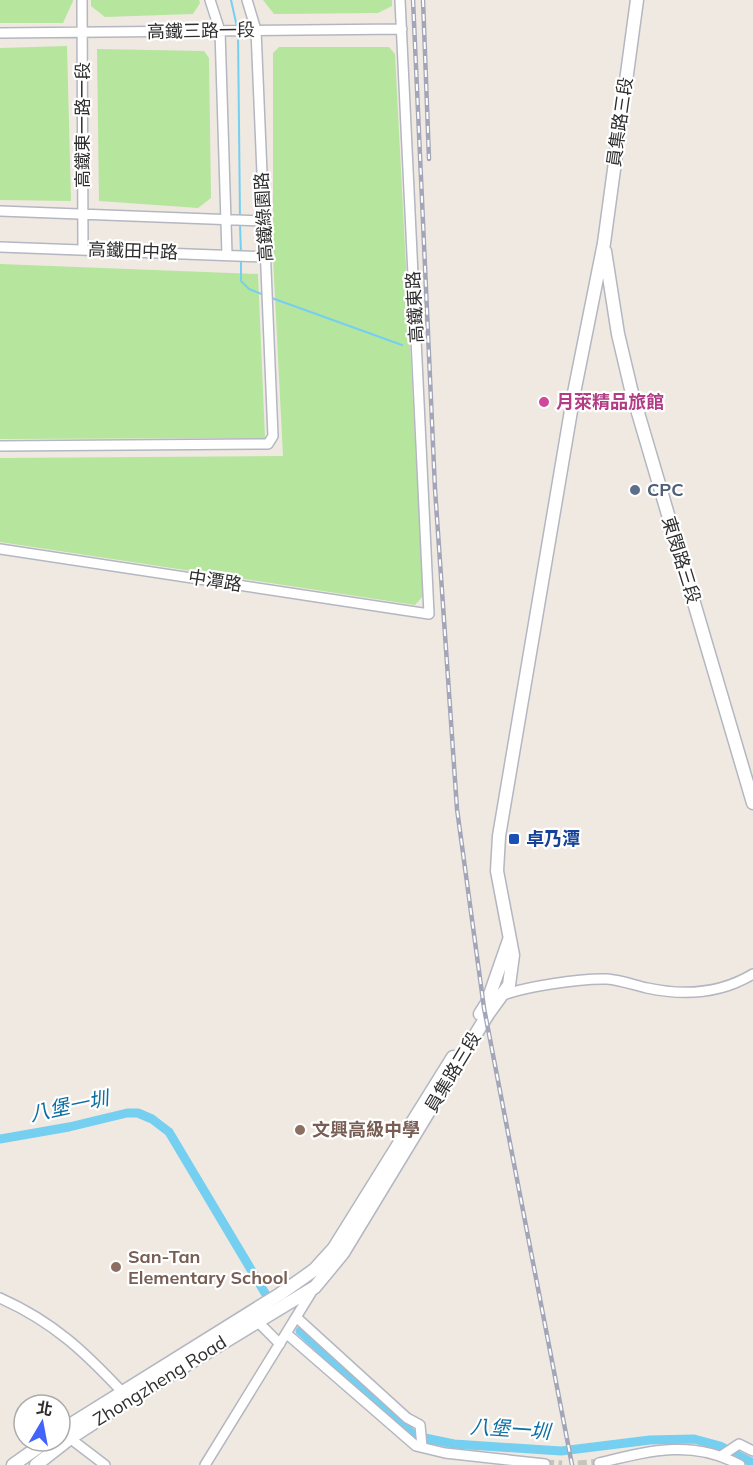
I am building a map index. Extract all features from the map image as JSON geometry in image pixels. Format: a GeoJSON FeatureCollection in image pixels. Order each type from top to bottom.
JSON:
{"type":"FeatureCollection","features":[{"type":"Feature","properties":{"kind":"street","name":"高鐵東一路一段"},"geometry":{"type":"LineString","coordinates":[[82,0],[83,250]]}},
{"type":"Feature","properties":{"kind":"street"},"geometry":{"type":"LineString","coordinates":[[210,0],[220,31],[227,254]]}},
{"type":"Feature","properties":{"kind":"street","name":"高鐵綠園路"},"geometry":{"type":"LineString","coordinates":[[0,446],[268,444],[273,436],[256,30],[247,0]]}},
{"type":"Feature","properties":{"kind":"street","name":"高鐵東路"},"geometry":{"type":"LineString","coordinates":[[400,0],[429,614]]}},
{"type":"Feature","properties":{"kind":"street","name":"員集路三段"},"geometry":{"type":"LineString","coordinates":[[315,1287],[344,1253],[488,1014],[509,985],[511,965],[509,940],[497,871],[499,836],[574,393],[604,243],[637,0]]}},
{"type":"Feature","properties":{"kind":"street","name":"高鐵三路一段"},"geometry":{"type":"LineString","coordinates":[[0,33],[402,28]]}},
{"type":"Feature","properties":{"kind":"street","name":"高鐵田中路"},"geometry":{"type":"LineString","coordinates":[[0,211],[263,220]]}},
{"type":"Feature","properties":{"kind":"street","name":"東閔路三段"},"geometry":{"type":"LineString","coordinates":[[604,243],[618,334],[631,389],[753,803]]}},
{"type":"Feature","properties":{"kind":"street","name":"高鐵田中路"},"geometry":{"type":"LineString","coordinates":[[0,247],[266,257]]}},
{"type":"Feature","properties":{"kind":"street","name":"中潭路"},"geometry":{"type":"LineString","coordinates":[[0,549],[429,614]]}},
{"type":"Feature","properties":{"kind":"street","name":"員集路三段"},"geometry":{"type":"LineString","coordinates":[[334,1248],[485,1005],[509,940]]}},
{"type":"Feature","properties":{"kind":"street"},"geometry":{"type":"LineString","coordinates":[[485,1005],[502,995],[574,981],[608,979],[674,993],[700,992],[730,986],[753,974]]}},
{"type":"Feature","properties":{"kind":"street"},"geometry":{"type":"LineString","coordinates":[[205,1465],[315,1287],[334,1248]]}},
{"type":"Feature","properties":{"kind":"street"},"geometry":{"type":"LineString","coordinates":[[282,1298],[314,1270],[334,1248]]}},
{"type":"Feature","properties":{"kind":"street"},"geometry":{"type":"LineString","coordinates":[[282,1298],[315,1287]]}},
{"type":"Feature","properties":{"kind":"street"},"geometry":{"type":"LineString","coordinates":[[0,1298],[19,1306],[67,1338],[113,1380],[125,1395]]}},
{"type":"Feature","properties":{"kind":"street","name":"Zhongzheng Road"},"geometry":{"type":"LineString","coordinates":[[72,1428],[259,1307],[282,1298]]}},
{"type":"Feature","properties":{"kind":"street","name":"Zhongzheng Road"},"geometry":{"type":"LineString","coordinates":[[125,1395],[256,1320],[282,1298]]}},
{"type":"Feature","properties":{"kind":"street"},"geometry":{"type":"LineString","coordinates":[[296,1317],[407,1418],[420,1425],[422,1447]]}},
{"type":"Feature","properties":{"kind":"street"},"geometry":{"type":"LineString","coordinates":[[256,1320],[280,1344]]}},
{"type":"Feature","properties":{"kind":"street"},"geometry":{"type":"LineString","coordinates":[[287,1334],[368,1407],[416,1446],[445,1453],[545,1464]]}},
{"type":"Feature","properties":{"kind":"street"},"geometry":{"type":"LineString","coordinates":[[72,1439],[105,1465]]}},
{"type":"Feature","properties":{"kind":"street"},"geometry":{"type":"LineString","coordinates":[[721,1456],[739,1444],[753,1451]]}},
{"type":"Feature","properties":{"kind":"street"},"geometry":{"type":"LineString","coordinates":[[599,1463],[648,1452],[680,1449],[708,1451],[740,1465]]}},
{"type":"Feature","properties":{"kind":"street"},"geometry":{"type":"LineString","coordinates":[[13,1465],[30,1453]]}},
{"type":"Feature","properties":{"kind":"street","name":"Zhongzheng Road"},"geometry":{"type":"LineString","coordinates":[[36,1465],[46,1453]]}},
{"type":"Feature","properties":{"kind":"green space"},"geometry":{"type":"Polygon","coordinates":[[[0,0],[73,1],[63,23],[0,23],[0,0]]]}},
{"type":"Feature","properties":{"kind":"green space"},"geometry":{"type":"Polygon","coordinates":[[[91,0],[199,0],[200,3],[193,14],[105,17],[91,6],[91,0]]]}},
{"type":"Feature","properties":{"kind":"green space"},"geometry":{"type":"Polygon","coordinates":[[[263,0],[392,0],[392,6],[378,13],[274,14],[263,0]]]}},
{"type":"Feature","properties":{"kind":"green space"},"geometry":{"type":"Polygon","coordinates":[[[67,46],[71,201],[0,200],[0,48],[67,46]]]}},
{"type":"Feature","properties":{"kind":"green space"},"geometry":{"type":"Polygon","coordinates":[[[279,47],[389,47],[395,54],[423,596],[415,605],[0,542],[0,458],[283,456],[273,258],[273,53],[279,47]]]}},
{"type":"Feature","properties":{"kind":"green space"},"geometry":{"type":"Polygon","coordinates":[[[97,49],[204,51],[209,58],[211,198],[198,208],[99,201],[97,49]]]}},
{"type":"Feature","properties":{"kind":"green space"},"geometry":{"type":"Polygon","coordinates":[[[0,264],[258,274],[265,438],[0,439],[0,264]]]}},
{"type":"Feature","properties":{"kind":"waterway"},"geometry":{"type":"LineString","coordinates":[[231,0],[237,27]]}},
{"type":"Feature","properties":{"kind":"waterway"},"geometry":{"type":"LineString","coordinates":[[238,32],[240,218]]}},
{"type":"Feature","properties":{"kind":"waterway"},"geometry":{"type":"LineString","coordinates":[[240,224],[241,254]]}},
{"type":"Feature","properties":{"kind":"waterway"},"geometry":{"type":"LineString","coordinates":[[241,260],[241,281],[249,289],[264,295]]}},
{"type":"Feature","properties":{"kind":"waterway"},"geometry":{"type":"LineString","coordinates":[[269,297],[402,345]]}},
{"type":"Feature","properties":{"kind":"waterway","name":"八堡一圳"},"geometry":{"type":"LineString","coordinates":[[0,1139],[69,1127],[127,1113],[138,1113],[152,1119],[169,1132],[265,1293]]}},
{"type":"Feature","properties":{"kind":"waterway","name":"八堡一圳"},"geometry":{"type":"LineString","coordinates":[[300,1331],[415,1436],[454,1444],[561,1451],[650,1440],[694,1439],[720,1446],[753,1463]]}},
{"type":"Feature","properties":{"kind":"tunnel"},"geometry":{"type":"LineString","coordinates":[[578,1465],[599,1463]]}},
{"type":"Feature","properties":{"kind":"tunnel"},"geometry":{"type":"LineString","coordinates":[[545,1464],[562,1465]]}},
{"type":"Feature","properties":{"kind":"railway"},"geometry":{"type":"LineString","coordinates":[[413,0],[435,489],[457,809],[484,1008],[572,1465]]}},
{"type":"Feature","properties":{"kind":"railway"},"geometry":{"type":"LineString","coordinates":[[423,0],[429,159]]}},
{"type":"Feature","properties":{"kind":"place","name":"月萊精品旅館"},"geometry":{"type":"Point","coordinates":[544,402]}},
{"type":"Feature","properties":{"kind":"place","name":"CPC"},"geometry":{"type":"Point","coordinates":[635,490]}},
{"type":"Feature","properties":{"kind":"place","name":"卓乃潭"},"geometry":{"type":"Point","coordinates":[514,839]}},
{"type":"Feature","properties":{"kind":"place","name":"文興高級中學"},"geometry":{"type":"Point","coordinates":[300,1130]}},
{"type":"Feature","properties":{"kind":"place","name":"San-Tan Elementary School"},"geometry":{"type":"Point","coordinates":[116,1267]}}]}
